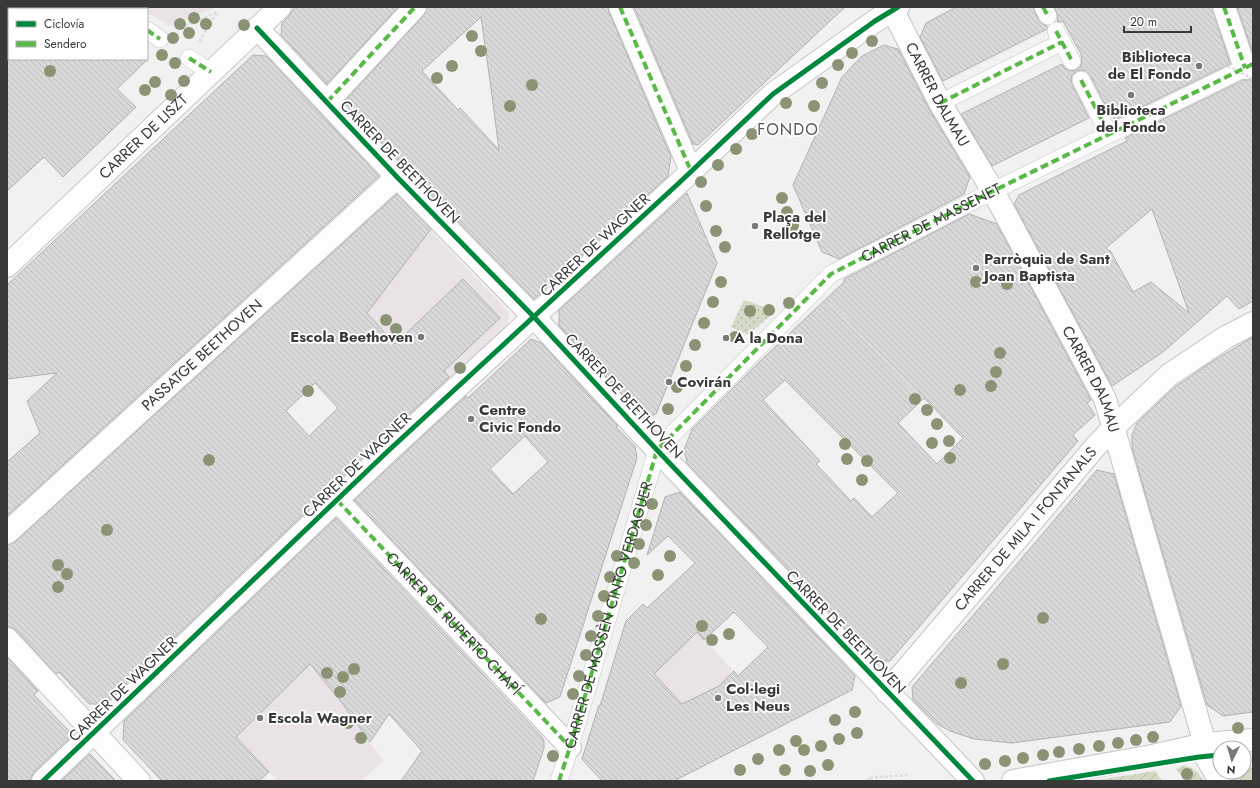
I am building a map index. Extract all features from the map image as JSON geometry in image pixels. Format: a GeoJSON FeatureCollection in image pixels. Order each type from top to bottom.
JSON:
{"type":"FeatureCollection","features":[{"type":"Feature","properties":{"kind":"street","name":"CARRER DE LISZT"},"geometry":{"type":"LineString","coordinates":[[7,266],[280,7]]}},
{"type":"Feature","properties":{"kind":"street"},"geometry":{"type":"LineString","coordinates":[[326,102],[415,7]]}},
{"type":"Feature","properties":{"kind":"street"},"geometry":{"type":"LineString","coordinates":[[620,7],[691,171],[774,94],[894,8]]}},
{"type":"Feature","properties":{"kind":"street"},"geometry":{"type":"LineString","coordinates":[[1224,7],[1245,69]]}},
{"type":"Feature","properties":{"kind":"street","name":"CARRER DALMAU"},"geometry":{"type":"LineString","coordinates":[[894,8],[940,103],[993,191],[1105,399],[1204,744],[1206,757],[1220,781]]}},
{"type":"Feature","properties":{"kind":"street"},"geometry":{"type":"LineString","coordinates":[[940,103],[1052,24],[1072,61]]}},
{"type":"Feature","properties":{"kind":"street","name":"CARRER DE BEETHOVEN"},"geometry":{"type":"LineString","coordinates":[[257,28],[397,177],[534,317],[657,450],[972,781]]}},
{"type":"Feature","properties":{"kind":"street"},"geometry":{"type":"LineString","coordinates":[[189,58],[211,72]]}},
{"type":"Feature","properties":{"kind":"street","name":"CARRER DE MASSENET"},"geometry":{"type":"LineString","coordinates":[[657,450],[831,274],[993,191],[1245,69]]}},
{"type":"Feature","properties":{"kind":"street"},"geometry":{"type":"LineString","coordinates":[[1081,80],[1109,134]]}},
{"type":"Feature","properties":{"kind":"street","name":"CARRER DE WAGNER"},"geometry":{"type":"LineString","coordinates":[[44,781],[388,451],[691,171]]}},
{"type":"Feature","properties":{"kind":"street","name":"PASSATGE BEETHOVEN"},"geometry":{"type":"LineString","coordinates":[[7,533],[397,177]]}},
{"type":"Feature","properties":{"kind":"street","name":"CARRER DE MILA I FONTANALS"},"geometry":{"type":"LineString","coordinates":[[887,692],[1096,446],[1114,427],[1169,375],[1226,337],[1253,323]]}},
{"type":"Feature","properties":{"kind":"street","name":"CARRER DE MOSSÈN CINTO VERDAGUER"},"geometry":{"type":"LineString","coordinates":[[559,781],[657,450]]}},
{"type":"Feature","properties":{"kind":"street","name":"CARRER DE RUPERTO CHAPÍ"},"geometry":{"type":"LineString","coordinates":[[337,500],[570,747]]}},
{"type":"Feature","properties":{"kind":"street"},"geometry":{"type":"LineString","coordinates":[[7,639],[139,781]]}},
{"type":"Feature","properties":{"kind":"street"},"geometry":{"type":"LineString","coordinates":[[1013,781],[1152,756],[1204,744],[1253,740]]}},
{"type":"Feature","properties":{"kind":"path"},"geometry":{"type":"LineString","coordinates":[[155,36],[218,12],[189,58]]}},
{"type":"Feature","properties":{"kind":"path"},"geometry":{"type":"LineString","coordinates":[[817,289],[921,398]]}},
{"type":"Feature","properties":{"kind":"path"},"geometry":{"type":"LineString","coordinates":[[869,780],[908,775]]}},
{"type":"Feature","properties":{"kind":"shaded area"},"geometry":{"type":"Polygon","coordinates":[[[139,7],[218,7],[169,26],[148,13],[148,8],[139,7]]]}},
{"type":"Feature","properties":{"kind":"shaded area","name":"Escola Beethoven"},"geometry":{"type":"Polygon","coordinates":[[[430,230],[509,312],[508,325],[405,421],[339,350],[430,230]]]}},
{"type":"Feature","properties":{"kind":"shaded area","name":"Col·legi Les Neus"},"geometry":{"type":"Polygon","coordinates":[[[691,626],[785,725],[729,753],[690,713],[647,666],[691,626]]]}},
{"type":"Feature","properties":{"kind":"shaded area"},"geometry":{"type":"Polygon","coordinates":[[[305,663],[320,676],[340,701],[383,761],[361,781],[278,781],[235,736],[305,663]]]}},
{"type":"Feature","properties":{"kind":"green space"},"geometry":{"type":"Polygon","coordinates":[[[744,300],[776,311],[748,335],[731,327],[744,300]]]}},
{"type":"Feature","properties":{"kind":"green space"},"geometry":{"type":"Polygon","coordinates":[[[1183,766],[1193,769],[1204,781],[1185,781],[1176,769],[1183,766]]]}},
{"type":"Feature","properties":{"kind":"green space"},"geometry":{"type":"Polygon","coordinates":[[[1252,769],[1253,770],[1253,781],[1230,781],[1252,780],[1252,769]]]}},
{"type":"Feature","properties":{"kind":"green space"},"geometry":{"type":"Polygon","coordinates":[[[1155,771],[1162,781],[1090,781],[1155,771]]]}},
{"type":"Feature","properties":{"kind":"building"},"geometry":{"type":"Polygon","coordinates":[[[295,7],[398,7],[327,84],[281,35],[282,23],[295,7]]]}},
{"type":"Feature","properties":{"kind":"building"},"geometry":{"type":"Polygon","coordinates":[[[427,7],[608,7],[671,157],[668,176],[534,299],[344,102],[424,15],[427,7]],[[481,17],[422,71],[458,110],[460,108],[499,150],[481,17]]]}},
{"type":"Feature","properties":{"kind":"building"},"geometry":{"type":"Polygon","coordinates":[[[634,7],[845,7],[698,145],[693,144],[634,7]]]}},
{"type":"Feature","properties":{"kind":"building"},"geometry":{"type":"Polygon","coordinates":[[[956,7],[1033,7],[1039,21],[1047,26],[1047,29],[943,81],[920,37],[926,23],[956,7]]]}},
{"type":"Feature","properties":{"kind":"building"},"geometry":{"type":"Polygon","coordinates":[[[1054,7],[1212,7],[1230,64],[1115,120],[1109,108],[1107,109],[1090,75],[1086,71],[1077,71],[1072,75],[1072,84],[1089,118],[992,166],[961,114],[1062,64],[1066,69],[1071,71],[1080,67],[1082,61],[1081,54],[1063,21],[1057,21],[1058,16],[1054,7]]]}},
{"type":"Feature","properties":{"kind":"building"},"geometry":{"type":"Polygon","coordinates":[[[1237,7],[1253,7],[1253,53],[1237,7]]]}},
{"type":"Feature","properties":{"kind":"building"},"geometry":{"type":"Polygon","coordinates":[[[884,45],[898,49],[929,109],[970,177],[964,194],[839,259],[822,252],[793,185],[842,77],[862,56],[884,45]]]}},
{"type":"Feature","properties":{"kind":"building"},"geometry":{"type":"Polygon","coordinates":[[[253,55],[266,56],[379,176],[7,516],[7,462],[40,433],[27,401],[57,373],[7,379],[7,285],[253,55]]]}},
{"type":"Feature","properties":{"kind":"building"},"geometry":{"type":"Polygon","coordinates":[[[7,59],[147,60],[117,89],[136,107],[63,177],[44,157],[7,191],[7,59]]]}},
{"type":"Feature","properties":{"kind":"building"},"geometry":{"type":"Polygon","coordinates":[[[1253,77],[1253,301],[1239,309],[1227,296],[1163,352],[1112,386],[1014,204],[1019,195],[1127,141],[1125,138],[1243,80],[1249,80],[1253,77]],[[1152,209],[1106,248],[1111,252],[1133,292],[1151,282],[1189,313],[1152,209]]]}},
{"type":"Feature","properties":{"kind":"building"},"geometry":{"type":"Polygon","coordinates":[[[687,193],[717,263],[656,414],[644,418],[559,326],[559,310],[687,193]]]}},
{"type":"Feature","properties":{"kind":"building"},"geometry":{"type":"Polygon","coordinates":[[[397,194],[431,229],[367,313],[395,344],[463,279],[500,318],[444,371],[449,377],[105,704],[89,704],[59,672],[56,674],[16,630],[11,627],[7,627],[7,545],[15,542],[397,194]],[[315,383],[286,411],[309,436],[338,408],[315,383]]]}},
{"type":"Feature","properties":{"kind":"building"},"geometry":{"type":"Polygon","coordinates":[[[969,214],[997,224],[1091,400],[1087,403],[1095,415],[1073,435],[1078,441],[890,661],[876,661],[687,463],[684,450],[692,429],[756,365],[844,282],[844,279],[969,214]],[[785,380],[763,400],[820,461],[816,464],[851,501],[854,498],[872,517],[898,493],[785,380]],[[924,398],[898,423],[937,464],[963,438],[924,398]]]}},
{"type":"Feature","properties":{"kind":"building"},"geometry":{"type":"Polygon","coordinates":[[[1253,337],[1253,712],[1223,716],[1207,705],[1132,448],[1132,435],[1137,423],[1175,387],[1213,361],[1253,337]]]}},
{"type":"Feature","properties":{"kind":"building"},"geometry":{"type":"Polygon","coordinates":[[[531,339],[541,343],[618,426],[616,427],[635,446],[637,458],[560,697],[546,703],[354,500],[466,396],[468,398],[531,339]],[[525,436],[490,469],[513,494],[548,462],[525,436]]]}},
{"type":"Feature","properties":{"kind":"building"},"geometry":{"type":"Polygon","coordinates":[[[1097,470],[1114,474],[1181,706],[1170,722],[1012,743],[974,739],[950,731],[937,724],[913,700],[912,687],[1097,470]]]}},
{"type":"Feature","properties":{"kind":"building"},"geometry":{"type":"Polygon","coordinates":[[[680,492],[855,676],[852,690],[674,781],[602,781],[582,759],[626,621],[643,604],[647,608],[695,563],[668,536],[647,555],[665,497],[680,492]],[[734,612],[704,640],[697,632],[654,674],[682,704],[719,686],[734,671],[738,676],[768,647],[734,612]]]}},
{"type":"Feature","properties":{"kind":"building"},"geometry":{"type":"Polygon","coordinates":[[[336,518],[542,737],[544,741],[544,748],[533,781],[401,781],[422,751],[389,714],[370,742],[342,703],[310,664],[236,737],[269,772],[259,781],[162,781],[123,740],[124,721],[336,518]]]}},
{"type":"Feature","properties":{"kind":"building"},"geometry":{"type":"Polygon","coordinates":[[[7,657],[38,691],[34,695],[73,735],[34,772],[31,777],[31,781],[7,781],[7,657]]]}},
{"type":"Feature","properties":{"kind":"building"},"geometry":{"type":"Polygon","coordinates":[[[90,754],[116,781],[61,781],[90,754]]]}},
{"type":"Feature","properties":{"kind":"marked path"},"geometry":{"type":"LineString","coordinates":[[327,102],[415,7]]}},
{"type":"Feature","properties":{"kind":"marked path"},"geometry":{"type":"LineString","coordinates":[[620,7],[691,171]]}},
{"type":"Feature","properties":{"kind":"marked path"},"geometry":{"type":"LineString","coordinates":[[1043,7],[1048,16]]}},
{"type":"Feature","properties":{"kind":"marked path"},"geometry":{"type":"LineString","coordinates":[[1224,7],[1245,68]]}},
{"type":"Feature","properties":{"kind":"marked path"},"geometry":{"type":"LineString","coordinates":[[148,31],[160,39]]}},
{"type":"Feature","properties":{"kind":"marked path"},"geometry":{"type":"LineString","coordinates":[[1056,31],[1072,61]]}},
{"type":"Feature","properties":{"kind":"marked path"},"geometry":{"type":"LineString","coordinates":[[940,103],[1062,42]]}},
{"type":"Feature","properties":{"kind":"marked path"},"geometry":{"type":"LineString","coordinates":[[189,58],[211,72]]}},
{"type":"Feature","properties":{"kind":"marked path"},"geometry":{"type":"LineString","coordinates":[[559,781],[657,450],[831,274],[993,191],[1253,64]]}},
{"type":"Feature","properties":{"kind":"marked path"},"geometry":{"type":"LineString","coordinates":[[1081,80],[1109,134]]}},
{"type":"Feature","properties":{"kind":"marked path"},"geometry":{"type":"LineString","coordinates":[[337,500],[570,747]]}},
{"type":"Feature","properties":{"kind":"cycle path"},"geometry":{"type":"LineString","coordinates":[[43,781],[388,451],[680,182],[773,94],[875,21],[898,7]]}},
{"type":"Feature","properties":{"kind":"cycle path"},"geometry":{"type":"LineString","coordinates":[[257,28],[397,177],[534,317],[657,450],[973,781]]}},
{"type":"Feature","properties":{"kind":"cycle path"},"geometry":{"type":"LineString","coordinates":[[1049,781],[1212,756]]}},
{"type":"Feature","properties":{"kind":"place","name":"Biblioteca de El Fondo"},"geometry":{"type":"Point","coordinates":[1199,66]}},
{"type":"Feature","properties":{"kind":"place","name":"Biblioteca del Fondo"},"geometry":{"type":"Point","coordinates":[1131,95]}},
{"type":"Feature","properties":{"kind":"place","name":"Plaça del Rellotge"},"geometry":{"type":"Point","coordinates":[755,226]}},
{"type":"Feature","properties":{"kind":"place","name":"Parròquia de Sant Joan Baptista"},"geometry":{"type":"Point","coordinates":[976,268]}},
{"type":"Feature","properties":{"kind":"place","name":"Escola Beethoven"},"geometry":{"type":"Point","coordinates":[421,337]}},
{"type":"Feature","properties":{"kind":"place","name":"A la Dona"},"geometry":{"type":"Point","coordinates":[726,338]}},
{"type":"Feature","properties":{"kind":"place","name":"Covirán"},"geometry":{"type":"Point","coordinates":[669,382]}},
{"type":"Feature","properties":{"kind":"place","name":"Centre Civic Fondo"},"geometry":{"type":"Point","coordinates":[471,419]}},
{"type":"Feature","properties":{"kind":"place","name":"Col·legi Les Neus"},"geometry":{"type":"Point","coordinates":[718,698]}},
{"type":"Feature","properties":{"kind":"place","name":"Escola Wagner"},"geometry":{"type":"Point","coordinates":[260,718]}},
{"type":"Feature","properties":{"kind":"district","name":"FONDO"},"geometry":{"type":"Point","coordinates":[788,129]}}]}
